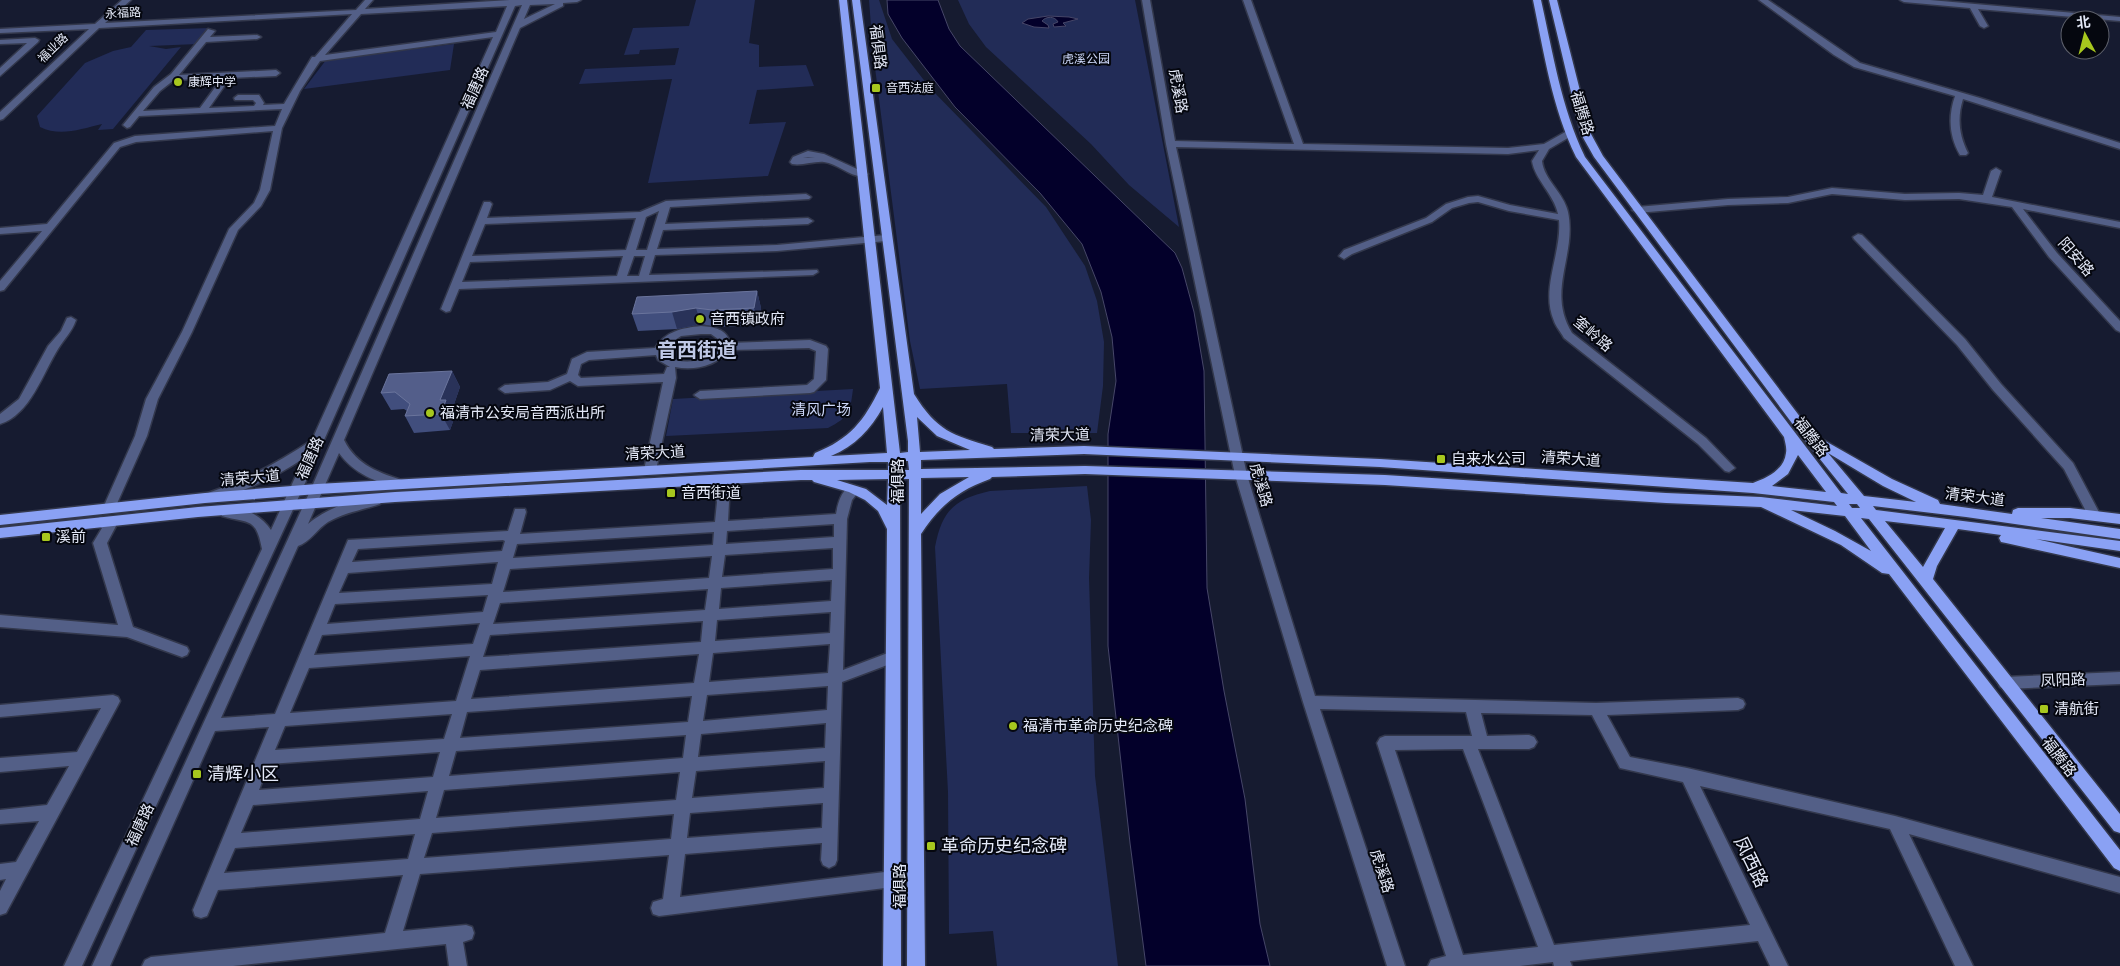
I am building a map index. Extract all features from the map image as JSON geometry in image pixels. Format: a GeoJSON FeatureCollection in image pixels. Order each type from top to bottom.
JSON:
{"type":"FeatureCollection","features":[{"type":"Feature","properties":{"kind":"main road","name":"福俱路"},"geometry":{"type":"LineString","coordinates":[[846,0],[894,457],[892,966]]}},
{"type":"Feature","properties":{"kind":"main road","name":"福俱路"},"geometry":{"type":"LineString","coordinates":[[846,0],[886,238],[914,456],[916,966]]}},
{"type":"Feature","properties":{"kind":"main road","name":"福腾路"},"geometry":{"type":"LineString","coordinates":[[1537,0],[1562,109],[1573,142],[1592,172],[1848,512],[2120,863]]}},
{"type":"Feature","properties":{"kind":"main road","name":"福腾路"},"geometry":{"type":"LineString","coordinates":[[1553,0],[1586,134],[1599,157],[1636,210],[1808,435],[1926,580],[2005,683],[2120,826]]}},
{"type":"Feature","properties":{"kind":"main road"},"geometry":{"type":"LineString","coordinates":[[802,468],[850,442],[868,423],[886,388]]}},
{"type":"Feature","properties":{"kind":"main road"},"geometry":{"type":"LineString","coordinates":[[905,388],[920,415],[934,430],[955,440],[1002,452]]}},
{"type":"Feature","properties":{"kind":"main road"},"geometry":{"type":"LineString","coordinates":[[1808,435],[1884,480],[1921,499],[1966,512],[2070,513],[2120,519]]}},
{"type":"Feature","properties":{"kind":"main road"},"geometry":{"type":"LineString","coordinates":[[1753,488],[1769,483],[1784,470],[1793,454],[1790,436]]}},
{"type":"Feature","properties":{"kind":"main road","name":"清荣大道"},"geometry":{"type":"LineString","coordinates":[[0,533],[198,512],[310,503],[718,479],[894,457],[1084,450],[1380,463],[1753,488],[1966,512],[2120,534]]}},
{"type":"Feature","properties":{"kind":"main road","name":"清荣大道"},"geometry":{"type":"LineString","coordinates":[[0,520],[317,488],[650,470],[802,468],[894,475],[1085,470],[1385,480],[1666,498],[1761,502],[1973,526],[2120,546]]}},
{"type":"Feature","properties":{"kind":"main road"},"geometry":{"type":"LineString","coordinates":[[802,468],[877,502],[885,510],[895,533]]}},
{"type":"Feature","properties":{"kind":"main road"},"geometry":{"type":"LineString","coordinates":[[914,533],[927,512],[939,499],[976,479],[1002,472]]}},
{"type":"Feature","properties":{"kind":"main road"},"geometry":{"type":"LineString","coordinates":[[1761,502],[1846,543],[1875,560],[1902,581]]}},
{"type":"Feature","properties":{"kind":"main road"},"geometry":{"type":"LineString","coordinates":[[1926,580],[1930,565],[1954,524]]}},
{"type":"Feature","properties":{"kind":"main road"},"geometry":{"type":"LineString","coordinates":[[1973,526],[1992,535],[2120,563]]}},
{"type":"Feature","properties":{"kind":"street","name":"福业路"},"geometry":{"type":"LineString","coordinates":[[0,117],[117,0]]}},
{"type":"Feature","properties":{"kind":"street","name":"福业路"},"geometry":{"type":"LineString","coordinates":[[0,109],[93,24],[127,0]]}},
{"type":"Feature","properties":{"kind":"street"},"geometry":{"type":"LineString","coordinates":[[109,508],[141,436],[152,398],[187,332],[234,229],[258,204],[265,190],[278,128],[286,106],[315,59],[368,0]]}},
{"type":"Feature","properties":{"kind":"street"},"geometry":{"type":"LineString","coordinates":[[517,26],[540,13],[572,0]]}},
{"type":"Feature","properties":{"kind":"street","name":"永福路"},"geometry":{"type":"LineString","coordinates":[[0,28],[510,1],[577,0]]}},
{"type":"Feature","properties":{"kind":"street","name":"虎溪路"},"geometry":{"type":"LineString","coordinates":[[1146,0],[1171,144],[1236,456],[1310,702],[1396,966]]}},
{"type":"Feature","properties":{"kind":"street"},"geometry":{"type":"LineString","coordinates":[[1247,0],[1299,146]]}},
{"type":"Feature","properties":{"kind":"street"},"geometry":{"type":"LineString","coordinates":[[1763,0],[1837,54],[1857,65],[1960,95],[2120,146]]}},
{"type":"Feature","properties":{"kind":"street"},"geometry":{"type":"LineString","coordinates":[[1904,0],[2120,19]]}},
{"type":"Feature","properties":{"kind":"street"},"geometry":{"type":"LineString","coordinates":[[1966,0],[1996,1],[2120,13]]}},
{"type":"Feature","properties":{"kind":"street","name":"福唐路"},"geometry":{"type":"LineString","coordinates":[[73,966],[296,490],[500,31],[510,1]]}},
{"type":"Feature","properties":{"kind":"street","name":"福唐路"},"geometry":{"type":"LineString","coordinates":[[101,966],[290,550],[528,1]]}},
{"type":"Feature","properties":{"kind":"street"},"geometry":{"type":"LineString","coordinates":[[315,59],[500,31],[501,20],[475,3]]}},
{"type":"Feature","properties":{"kind":"street"},"geometry":{"type":"LineString","coordinates":[[1973,6],[1984,26]]}},
{"type":"Feature","properties":{"kind":"street","name":"永福路"},"geometry":{"type":"LineString","coordinates":[[0,31],[93,24]]}},
{"type":"Feature","properties":{"kind":"street"},"geometry":{"type":"LineString","coordinates":[[127,125],[157,89],[171,78],[211,31]]}},
{"type":"Feature","properties":{"kind":"street"},"geometry":{"type":"LineString","coordinates":[[204,40],[257,37]]}},
{"type":"Feature","properties":{"kind":"street"},"geometry":{"type":"LineString","coordinates":[[0,42],[36,40],[0,73]]}},
{"type":"Feature","properties":{"kind":"street"},"geometry":{"type":"LineString","coordinates":[[171,78],[276,73]]}},
{"type":"Feature","properties":{"kind":"street"},"geometry":{"type":"LineString","coordinates":[[204,109],[228,75]]}},
{"type":"Feature","properties":{"kind":"street"},"geometry":{"type":"LineString","coordinates":[[1960,95],[1954,113],[1958,143],[1962,153]]}},
{"type":"Feature","properties":{"kind":"street"},"geometry":{"type":"LineString","coordinates":[[238,98],[256,97],[260,103],[256,109]]}},
{"type":"Feature","properties":{"kind":"street"},"geometry":{"type":"LineString","coordinates":[[136,114],[204,109],[218,112],[286,106]]}},
{"type":"Feature","properties":{"kind":"street"},"geometry":{"type":"LineString","coordinates":[[0,288],[117,145],[135,139],[278,128]]}},
{"type":"Feature","properties":{"kind":"street"},"geometry":{"type":"LineString","coordinates":[[1171,144],[1508,151],[1546,147],[1570,133]]}},
{"type":"Feature","properties":{"kind":"street","name":"奎岭路"},"geometry":{"type":"LineString","coordinates":[[1546,147],[1537,161],[1538,168],[1563,211],[1564,233],[1554,288],[1558,319],[1562,328],[1568,335],[1702,441],[1729,468]]}},
{"type":"Feature","properties":{"kind":"street"},"geometry":{"type":"LineString","coordinates":[[828,160],[845,169],[863,174]]}},
{"type":"Feature","properties":{"kind":"street"},"geometry":{"type":"LineString","coordinates":[[1987,198],[1996,172]]}},
{"type":"Feature","properties":{"kind":"street"},"geometry":{"type":"LineString","coordinates":[[1636,210],[1728,202],[1788,200],[1832,192],[1905,197],[1959,196],[1987,198],[2120,225]]}},
{"type":"Feature","properties":{"kind":"street"},"geometry":{"type":"LineString","coordinates":[[481,221],[642,215],[666,204],[806,198]]}},
{"type":"Feature","properties":{"kind":"street"},"geometry":{"type":"LineString","coordinates":[[1344,256],[1375,241],[1429,220],[1449,206],[1468,200],[1478,200],[1563,218]]}},
{"type":"Feature","properties":{"kind":"street","name":"阳安路"},"geometry":{"type":"LineString","coordinates":[[2014,203],[2053,255],[2120,328]]}},
{"type":"Feature","properties":{"kind":"street"},"geometry":{"type":"LineString","coordinates":[[446,309],[487,204]]}},
{"type":"Feature","properties":{"kind":"street"},"geometry":{"type":"LineString","coordinates":[[643,279],[666,204]]}},
{"type":"Feature","properties":{"kind":"street"},"geometry":{"type":"LineString","coordinates":[[621,280],[642,215]]}},
{"type":"Feature","properties":{"kind":"street"},"geometry":{"type":"LineString","coordinates":[[659,227],[808,221]]}},
{"type":"Feature","properties":{"kind":"street"},"geometry":{"type":"LineString","coordinates":[[0,231],[49,227]]}},
{"type":"Feature","properties":{"kind":"street"},"geometry":{"type":"LineString","coordinates":[[1858,237],[1961,342],[1997,387],[2069,466],[2095,516]]}},
{"type":"Feature","properties":{"kind":"street"},"geometry":{"type":"LineString","coordinates":[[466,259],[777,248],[886,238]]}},
{"type":"Feature","properties":{"kind":"street"},"geometry":{"type":"LineString","coordinates":[[455,286],[813,272]]}},
{"type":"Feature","properties":{"kind":"street"},"geometry":{"type":"LineString","coordinates":[[0,420],[23,402],[54,346],[66,332],[70,320]]}},
{"type":"Feature","properties":{"kind":"street"},"geometry":{"type":"LineString","coordinates":[[700,330],[718,333],[723,337],[725,347],[720,355],[698,364],[672,364],[663,359],[659,351],[663,343],[670,337],[684,332],[700,330]]}},
{"type":"Feature","properties":{"kind":"street"},"geometry":{"type":"LineString","coordinates":[[700,395],[810,389],[820,380],[822,350],[810,344],[725,347]]}},
{"type":"Feature","properties":{"kind":"street"},"geometry":{"type":"LineString","coordinates":[[505,389],[550,386],[572,376],[576,362],[587,356],[659,351]]}},
{"type":"Feature","properties":{"kind":"street"},"geometry":{"type":"LineString","coordinates":[[650,470],[672,364]]}},
{"type":"Feature","properties":{"kind":"street"},"geometry":{"type":"LineString","coordinates":[[572,376],[578,382],[670,378]]}},
{"type":"Feature","properties":{"kind":"street"},"geometry":{"type":"LineString","coordinates":[[338,440],[349,459],[360,468],[373,476],[401,484]]}},
{"type":"Feature","properties":{"kind":"street"},"geometry":{"type":"LineString","coordinates":[[205,498],[246,483],[288,463],[318,441]]}},
{"type":"Feature","properties":{"kind":"street"},"geometry":{"type":"LineString","coordinates":[[718,479],[723,502],[722,527],[712,613],[678,848],[665,907],[893,879]]}},
{"type":"Feature","properties":{"kind":"street"},"geometry":{"type":"LineString","coordinates":[[829,860],[842,519],[846,498],[854,490]]}},
{"type":"Feature","properties":{"kind":"street"},"geometry":{"type":"LineString","coordinates":[[290,550],[312,526],[329,514],[395,497]]}},
{"type":"Feature","properties":{"kind":"street"},"geometry":{"type":"LineString","coordinates":[[198,512],[242,513],[252,518],[267,533],[268,551]]}},
{"type":"Feature","properties":{"kind":"street"},"geometry":{"type":"LineString","coordinates":[[391,942],[520,512]]}},
{"type":"Feature","properties":{"kind":"street"},"geometry":{"type":"LineString","coordinates":[[201,910],[353,544],[505,535],[512,539],[842,519]]}},
{"type":"Feature","properties":{"kind":"street"},"geometry":{"type":"LineString","coordinates":[[101,522],[110,526],[100,543],[127,631]]}},
{"type":"Feature","properties":{"kind":"street"},"geometry":{"type":"LineString","coordinates":[[343,568],[719,551],[841,542]]}},
{"type":"Feature","properties":{"kind":"street"},"geometry":{"type":"LineString","coordinates":[[331,599],[715,583],[840,574]]}},
{"type":"Feature","properties":{"kind":"street"},"geometry":{"type":"LineString","coordinates":[[317,630],[487,624],[839,606]]}},
{"type":"Feature","properties":{"kind":"street"},"geometry":{"type":"LineString","coordinates":[[0,621],[127,631],[182,651]]}},
{"type":"Feature","properties":{"kind":"street"},"geometry":{"type":"LineString","coordinates":[[475,664],[837,638]]}},
{"type":"Feature","properties":{"kind":"street"},"geometry":{"type":"LineString","coordinates":[[304,662],[479,649]]}},
{"type":"Feature","properties":{"kind":"street"},"geometry":{"type":"LineString","coordinates":[[210,726],[701,687],[836,679],[893,657]]}},
{"type":"Feature","properties":{"kind":"street","name":"凤阳路"},"geometry":{"type":"LineString","coordinates":[[2005,683],[2120,678]]}},
{"type":"Feature","properties":{"kind":"street"},"geometry":{"type":"LineString","coordinates":[[0,711],[113,701],[0,907]]}},
{"type":"Feature","properties":{"kind":"street"},"geometry":{"type":"LineString","coordinates":[[1310,702],[1596,709],[1738,704]]}},
{"type":"Feature","properties":{"kind":"street"},"geometry":{"type":"LineString","coordinates":[[1472,706],[1474,742],[1557,958]]}},
{"type":"Feature","properties":{"kind":"street"},"geometry":{"type":"LineString","coordinates":[[1596,709],[1625,763],[1895,823],[2120,885]]}},
{"type":"Feature","properties":{"kind":"street"},"geometry":{"type":"LineString","coordinates":[[264,758],[694,728],[835,716]]}},
{"type":"Feature","properties":{"kind":"street"},"geometry":{"type":"LineString","coordinates":[[1458,965],[1385,743],[1529,742]]}},
{"type":"Feature","properties":{"kind":"street"},"geometry":{"type":"LineString","coordinates":[[248,798],[834,754]]}},
{"type":"Feature","properties":{"kind":"street"},"geometry":{"type":"LineString","coordinates":[[0,765],[82,758]]}},
{"type":"Feature","properties":{"kind":"street","name":"凤西路"},"geometry":{"type":"LineString","coordinates":[[1687,776],[1779,966]]}},
{"type":"Feature","properties":{"kind":"street"},"geometry":{"type":"LineString","coordinates":[[230,841],[683,808],[832,795]]}},
{"type":"Feature","properties":{"kind":"street"},"geometry":{"type":"LineString","coordinates":[[0,817],[53,812]]}},
{"type":"Feature","properties":{"kind":"street"},"geometry":{"type":"LineString","coordinates":[[1895,823],[1964,966]]}},
{"type":"Feature","properties":{"kind":"street"},"geometry":{"type":"LineString","coordinates":[[213,882],[415,865],[678,848],[830,835]]}},
{"type":"Feature","properties":{"kind":"street"},"geometry":{"type":"LineString","coordinates":[[0,872],[20,869]]}},
{"type":"Feature","properties":{"kind":"street"},"geometry":{"type":"LineString","coordinates":[[1437,966],[1557,958],[1763,932]]}},
{"type":"Feature","properties":{"kind":"street"},"geometry":{"type":"LineString","coordinates":[[151,966],[460,934],[458,966]]}},
{"type":"Feature","properties":{"kind":"green space"},"geometry":{"type":"Polygon","coordinates":[[[696,0],[755,0],[749,43],[759,45],[759,67],[806,65],[814,86],[757,90],[749,124],[786,122],[768,176],[648,183],[672,79],[579,84],[585,69],[675,65],[679,48],[640,50],[639,54],[624,55],[633,28],[689,26],[696,0]]]}},
{"type":"Feature","properties":{"kind":"green space"},"geometry":{"type":"Polygon","coordinates":[[[869,0],[879,0],[892,39],[930,88],[1046,207],[1085,266],[1097,301],[1104,342],[1103,386],[1097,433],[1011,433],[1007,384],[920,389],[910,341],[873,52],[869,0]]]}},
{"type":"Feature","properties":{"kind":"green space","name":"虎溪公园"},"geometry":{"type":"Polygon","coordinates":[[[958,0],[1135,0],[1179,227],[1129,185],[1091,144],[986,47],[969,24],[958,0]]]}},
{"type":"Feature","properties":{"kind":"green space"},"geometry":{"type":"Polygon","coordinates":[[[211,28],[198,44],[149,46],[166,49],[181,47],[113,129],[98,130],[102,124],[63,132],[40,127],[37,116],[85,63],[113,51],[131,47],[146,30],[211,28]]]}},
{"type":"Feature","properties":{"kind":"green space"},"geometry":{"type":"Polygon","coordinates":[[[454,44],[450,70],[304,89],[326,60],[454,44]]]}},
{"type":"Feature","properties":{"kind":"green space","name":"清风广场"},"geometry":{"type":"Polygon","coordinates":[[[853,389],[851,404],[847,413],[840,421],[828,428],[666,436],[673,399],[853,389]]]}},
{"type":"Feature","properties":{"kind":"green space"},"geometry":{"type":"Polygon","coordinates":[[[1087,486],[1091,520],[1089,578],[1095,776],[1118,966],[997,966],[993,931],[949,934],[948,792],[935,547],[941,524],[946,516],[952,508],[967,498],[990,491],[1087,486]]]}},
{"type":"Feature","properties":{"kind":"shaded area"},"geometry":{"type":"Polygon","coordinates":[[[887,0],[938,0],[949,29],[960,46],[1175,253],[1182,268],[1194,312],[1204,371],[1207,588],[1224,691],[1245,799],[1260,924],[1270,966],[1146,966],[1108,646],[1108,434],[1116,381],[1112,337],[1101,292],[1082,244],[1040,193],[955,107],[902,38],[888,14],[887,0]]]}},
{"type":"Feature","properties":{"kind":"shaded area"},"geometry":{"type":"Polygon","coordinates":[[[1048,16],[1078,19],[1063,23],[1066,26],[1054,27],[1053,24],[1058,22],[1057,20],[1050,17],[1046,18],[1042,21],[1049,28],[1034,27],[1022,23],[1028,19],[1048,16]]]}},
{"type":"Feature","properties":{"kind":"building"},"geometry":{"type":"Polygon","coordinates":[[[757,291],[754,308],[712,310],[696,308],[672,312],[632,314],[637,297],[757,291]]]}},
{"type":"Feature","properties":{"kind":"building"},"geometry":{"type":"Polygon","coordinates":[[[452,371],[440,400],[446,400],[441,414],[405,416],[410,404],[395,392],[381,393],[389,374],[452,371]]]}},
{"type":"Feature","properties":{"kind":"place","name":"康辉中学"},"geometry":{"type":"Point","coordinates":[178,82]}},
{"type":"Feature","properties":{"kind":"place","name":"音西法庭"},"geometry":{"type":"Point","coordinates":[876,88]}},
{"type":"Feature","properties":{"kind":"place","name":"音西镇政府"},"geometry":{"type":"Point","coordinates":[700,319]}},
{"type":"Feature","properties":{"kind":"place","name":"福清市公安局音西派出所"},"geometry":{"type":"Point","coordinates":[430,413]}},
{"type":"Feature","properties":{"kind":"place","name":"自来水公司"},"geometry":{"type":"Point","coordinates":[1441,459]}},
{"type":"Feature","properties":{"kind":"place","name":"音西街道"},"geometry":{"type":"Point","coordinates":[671,493]}},
{"type":"Feature","properties":{"kind":"place","name":"溪前"},"geometry":{"type":"Point","coordinates":[46,537]}},
{"type":"Feature","properties":{"kind":"place","name":"清航街"},"geometry":{"type":"Point","coordinates":[2044,709]}},
{"type":"Feature","properties":{"kind":"place","name":"福清市革命历史纪念碑"},"geometry":{"type":"Point","coordinates":[1013,726]}},
{"type":"Feature","properties":{"kind":"place","name":"清辉小区"},"geometry":{"type":"Point","coordinates":[197,774]}},
{"type":"Feature","properties":{"kind":"place","name":"革命历史纪念碑"},"geometry":{"type":"Point","coordinates":[931,846]}},
{"type":"Feature","properties":{"kind":"district","name":"音西街道"},"geometry":{"type":"Point","coordinates":[697,350]}}]}
